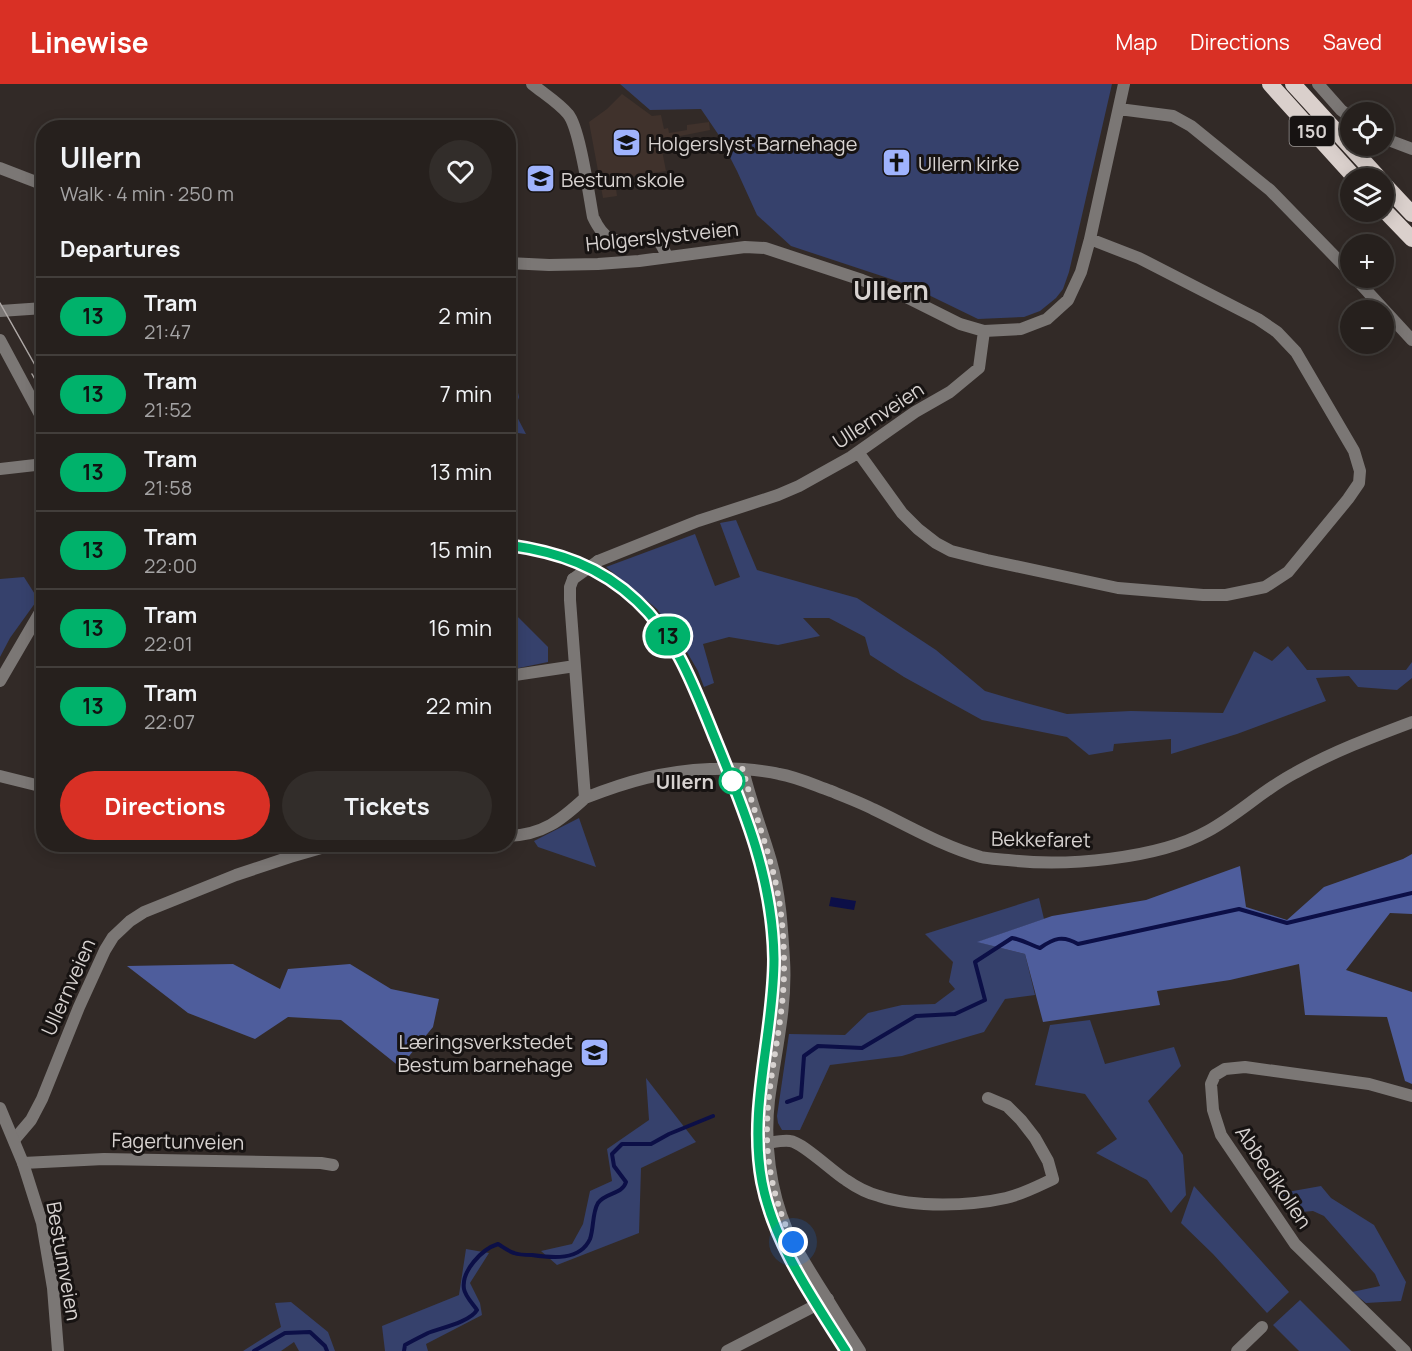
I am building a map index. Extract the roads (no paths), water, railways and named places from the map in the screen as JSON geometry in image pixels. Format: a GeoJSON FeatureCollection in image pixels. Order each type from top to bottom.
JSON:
{"type":"FeatureCollection","features":[{"type":"Feature","properties":{"kind":"highway","name":"150"},"geometry":{"type":"LineString","coordinates":[[1270,84],[1345,168]]}},
{"type":"Feature","properties":{"kind":"highway","name":"150"},"geometry":{"type":"LineString","coordinates":[[1293,84],[1370,168]]}},
{"type":"Feature","properties":{"kind":"highway"},"geometry":{"type":"LineString","coordinates":[[1394,195],[1412,214]]}},
{"type":"Feature","properties":{"kind":"highway"},"geometry":{"type":"LineString","coordinates":[[1394,220],[1412,239]]}},
{"type":"Feature","properties":{"kind":"street"},"geometry":{"type":"LineString","coordinates":[[532,84],[568,113],[573,122],[593,218],[599,229],[606,237],[619,242],[655,239],[659,241],[667,257]]}},
{"type":"Feature","properties":{"kind":"street"},"geometry":{"type":"LineString","coordinates":[[984,331],[1021,329],[1047,319],[1068,300],[1082,272],[1124,84]]}},
{"type":"Feature","properties":{"kind":"street"},"geometry":{"type":"LineString","coordinates":[[1318,84],[1340,109]]}},
{"type":"Feature","properties":{"kind":"street"},"geometry":{"type":"LineString","coordinates":[[1119,109],[1173,116],[1191,126],[1270,190],[1340,262]]}},
{"type":"Feature","properties":{"kind":"street"},"geometry":{"type":"LineString","coordinates":[[1394,142],[1412,149]]}},
{"type":"Feature","properties":{"kind":"street"},"geometry":{"type":"LineString","coordinates":[[0,168],[36,182]]}},
{"type":"Feature","properties":{"kind":"street"},"geometry":{"type":"LineString","coordinates":[[858,452],[902,513],[936,543],[951,551],[1118,588],[1203,595],[1226,595],[1264,587],[1288,572],[1348,499],[1359,483],[1360,471],[1354,451],[1296,352],[1276,333],[1250,315],[1139,258],[1090,239]]}},
{"type":"Feature","properties":{"kind":"street","name":"Holgerslystveien"},"geometry":{"type":"LineString","coordinates":[[516,263],[569,265],[639,261],[744,247],[765,248],[862,280],[904,296],[960,324],[984,331]]}},
{"type":"Feature","properties":{"kind":"street"},"geometry":{"type":"LineString","coordinates":[[1364,288],[1412,340]]}},
{"type":"Feature","properties":{"kind":"street"},"geometry":{"type":"LineString","coordinates":[[0,311],[36,309]]}},
{"type":"Feature","properties":{"kind":"street","name":"Ullernveien"},"geometry":{"type":"LineString","coordinates":[[585,798],[570,600],[570,587],[573,579],[598,561],[698,521],[799,486],[858,452],[915,412],[950,392],[979,368],[984,331]]}},
{"type":"Feature","properties":{"kind":"street"},"geometry":{"type":"LineString","coordinates":[[0,340],[36,407]]}},
{"type":"Feature","properties":{"kind":"street"},"geometry":{"type":"LineString","coordinates":[[0,469],[36,465]]}},
{"type":"Feature","properties":{"kind":"street"},"geometry":{"type":"LineString","coordinates":[[0,681],[36,619]]}},
{"type":"Feature","properties":{"kind":"street"},"geometry":{"type":"LineString","coordinates":[[516,675],[575,666]]}},
{"type":"Feature","properties":{"kind":"street","name":"Bekkefaret"},"geometry":{"type":"LineString","coordinates":[[585,798],[650,776],[684,770],[727,768],[778,773],[870,807],[945,845],[983,857],[1020,862],[1091,861],[1163,849],[1189,840],[1207,832],[1294,773],[1375,736],[1412,722]]}},
{"type":"Feature","properties":{"kind":"street"},"geometry":{"type":"LineString","coordinates":[[743,769],[775,881],[781,917],[784,963],[783,1007],[767,1128],[767,1143],[778,1205],[799,1254],[860,1351]]}},
{"type":"Feature","properties":{"kind":"street"},"geometry":{"type":"LineString","coordinates":[[0,776],[36,785]]}},
{"type":"Feature","properties":{"kind":"street"},"geometry":{"type":"LineString","coordinates":[[516,836],[524,836],[547,828],[566,816],[585,798]]}},
{"type":"Feature","properties":{"kind":"street","name":"Ullernveien"},"geometry":{"type":"LineString","coordinates":[[14,1140],[32,1120],[39,1106],[79,1007],[113,937],[144,912],[236,875],[307,852]]}},
{"type":"Feature","properties":{"kind":"street","name":"Abbedikollen"},"geometry":{"type":"LineString","coordinates":[[1405,1351],[1295,1244],[1221,1135],[1213,1110],[1211,1084],[1215,1075],[1224,1069],[1245,1067],[1370,1084],[1412,1096]]}},
{"type":"Feature","properties":{"kind":"street"},"geometry":{"type":"LineString","coordinates":[[767,1143],[791,1141],[845,1180],[880,1197],[901,1201],[951,1204],[1006,1198],[1031,1190],[1053,1179],[1048,1161],[1021,1120],[1007,1106],[988,1098]]}},
{"type":"Feature","properties":{"kind":"street","name":"Bestumveien"},"geometry":{"type":"LineString","coordinates":[[0,1108],[23,1163],[42,1223],[53,1288],[56,1351]]}},
{"type":"Feature","properties":{"kind":"street","name":"Fagertunveien"},"geometry":{"type":"LineString","coordinates":[[23,1163],[104,1159],[333,1165]]}},
{"type":"Feature","properties":{"kind":"street"},"geometry":{"type":"LineString","coordinates":[[727,1351],[828,1299]]}},
{"type":"Feature","properties":{"kind":"street"},"geometry":{"type":"LineString","coordinates":[[1238,1351],[1262,1327]]}},
{"type":"Feature","properties":{"kind":"waterway"},"geometry":{"type":"LineString","coordinates":[[787,1102],[801,1097],[804,1056],[818,1046],[862,1048],[916,1016],[955,1014],[985,1000],[975,962],[1012,938],[1040,948],[1059,939],[1068,939],[1078,944],[1239,909],[1287,923],[1412,893]]}},
{"type":"Feature","properties":{"kind":"waterway"},"geometry":{"type":"LineString","coordinates":[[404,1351],[405,1345],[428,1333],[462,1321],[477,1310],[466,1294],[464,1282],[469,1268],[479,1256],[492,1247],[498,1244],[518,1254],[557,1257],[573,1255],[580,1251],[590,1239],[598,1203],[601,1199],[621,1189],[626,1182],[614,1166],[612,1154],[622,1144],[651,1144],[713,1116]]}},
{"type":"Feature","properties":{"kind":"waterway"},"geometry":{"type":"LineString","coordinates":[[254,1351],[285,1333],[310,1332],[325,1346],[327,1351]]}},
{"type":"Feature","properties":{"kind":"tram line"},"geometry":{"type":"LineString","coordinates":[[0,303],[36,367]]}},
{"type":"Feature","properties":{"kind":"tram line"},"geometry":{"type":"LineString","coordinates":[[32,374],[36,381]]}},
{"type":"Feature","properties":{"kind":"tram line"},"geometry":{"type":"LineString","coordinates":[[516,546],[545,551],[574,560],[596,571],[634,598],[651,615],[679,655],[716,737],[751,831],[768,895],[772,927],[774,947],[772,1009],[757,1117],[762,1182],[782,1241],[796,1269],[846,1351]]}},
{"type":"Feature","properties":{"kind":"tram line","name":"13"},"geometry":{"type":"LineString","coordinates":[[516,546],[544,551],[571,560],[596,571],[621,587],[648,611],[665,631],[690,677],[757,848],[771,915],[774,951],[773,992],[757,1117],[759,1160],[766,1200],[786,1249],[846,1351]]}},
{"type":"Feature","properties":{"kind":"place","name":"Holgerslyst Barnehage"},"geometry":{"type":"Point","coordinates":[627,143]}},
{"type":"Feature","properties":{"kind":"place","name":"Ullern kirke"},"geometry":{"type":"Point","coordinates":[897,163]}},
{"type":"Feature","properties":{"kind":"place","name":"Bestum skole"},"geometry":{"type":"Point","coordinates":[540,179]}},
{"type":"Feature","properties":{"kind":"place","name":"Ullern"},"geometry":{"type":"Point","coordinates":[732,781]}},
{"type":"Feature","properties":{"kind":"place","name":"Læringsverkstedet Bestum barnehage"},"geometry":{"type":"Point","coordinates":[594,1052]}},
{"type":"Feature","properties":{"kind":"district","name":"Ullern"},"geometry":{"type":"Point","coordinates":[891,290]}}]}
